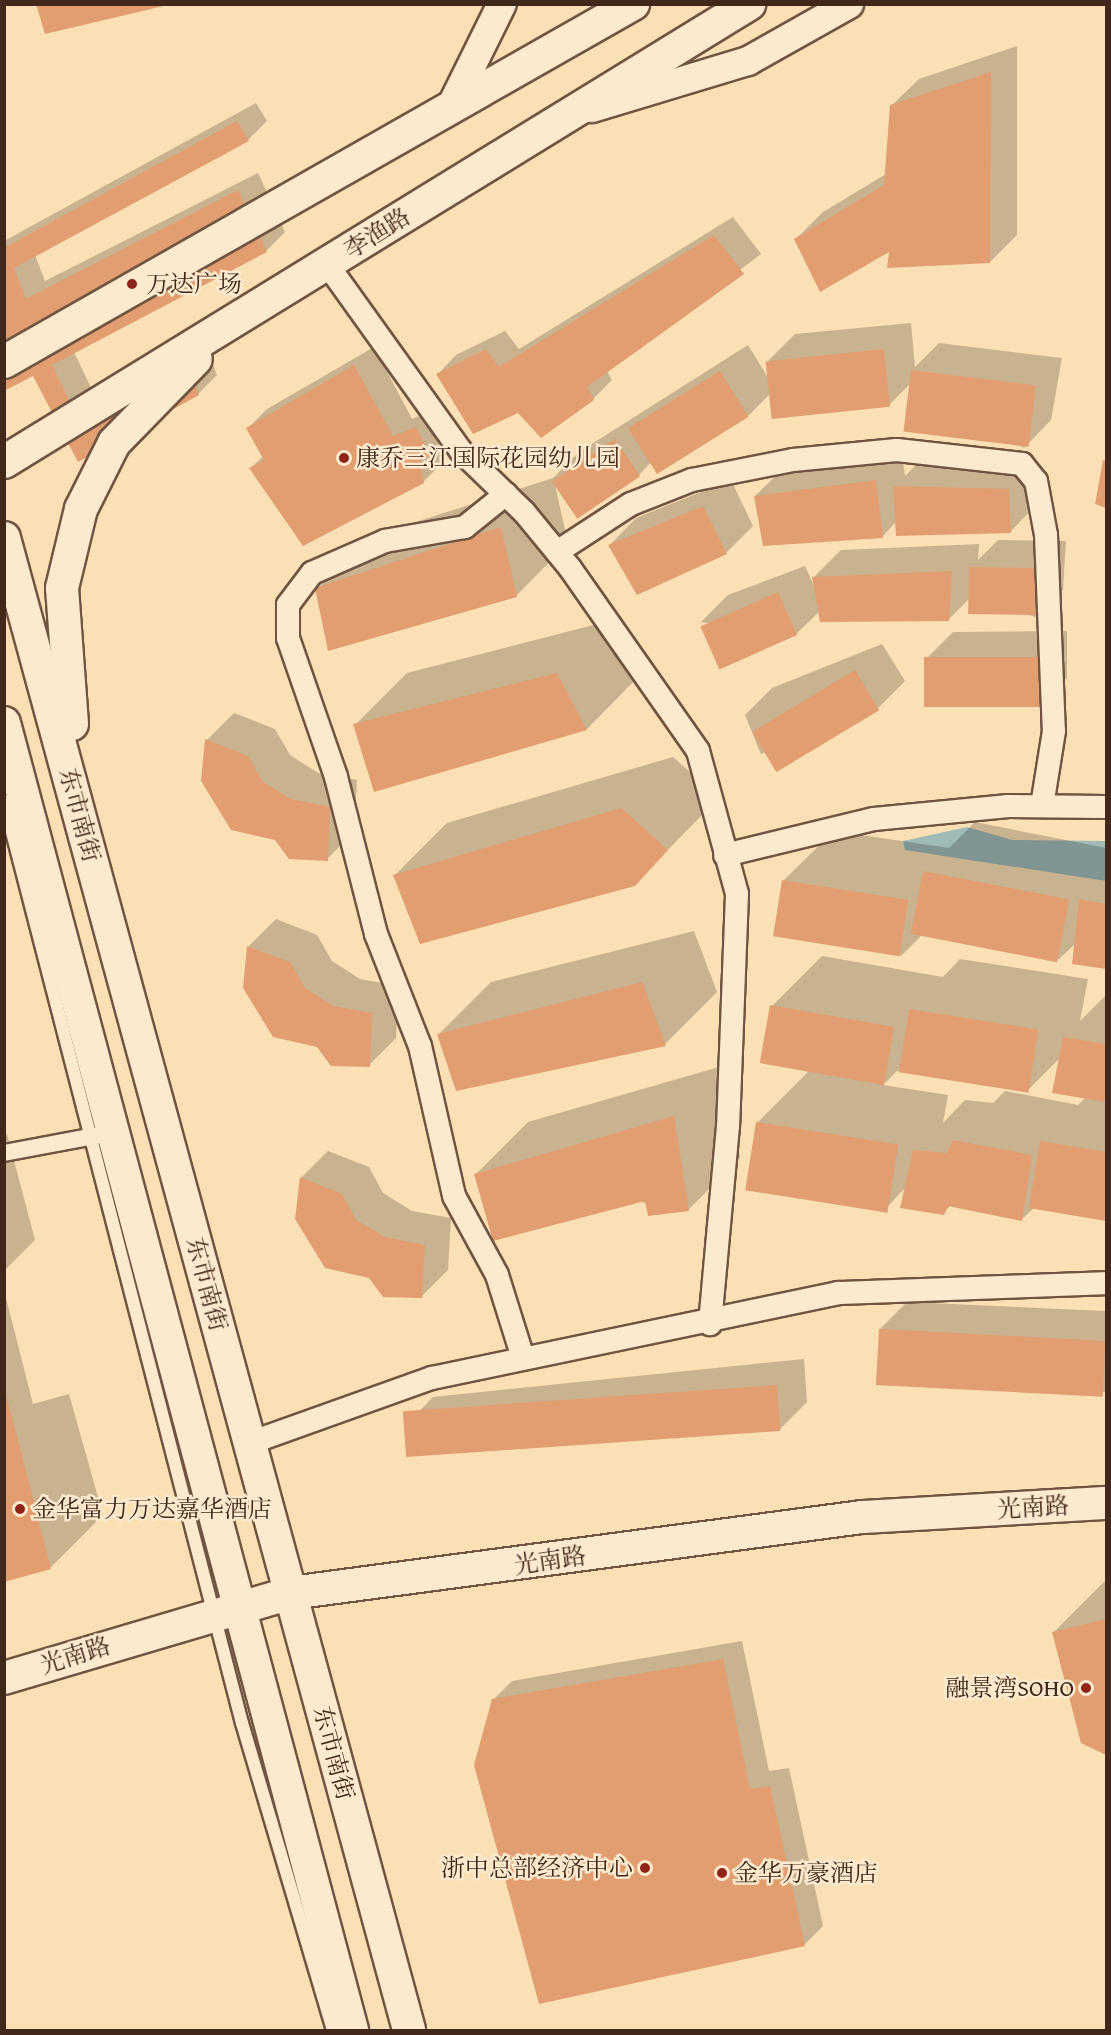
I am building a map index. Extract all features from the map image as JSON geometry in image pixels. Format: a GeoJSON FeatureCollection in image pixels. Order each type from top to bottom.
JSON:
{"type":"FeatureCollection","features":[{"type":"Feature","properties":{"kind":"main road"},"geometry":{"type":"LineString","coordinates":[[4,362],[633,4]]}},
{"type":"Feature","properties":{"kind":"main road","name":"李渔路"},"geometry":{"type":"LineString","coordinates":[[4,462],[749,4]]}},
{"type":"Feature","properties":{"kind":"main road"},"geometry":{"type":"LineString","coordinates":[[84,832],[65,673],[62,588],[81,508],[114,443],[238,319]]}},
{"type":"Feature","properties":{"kind":"main road","name":"东市南街"},"geometry":{"type":"LineString","coordinates":[[4,538],[409,2031]]}},
{"type":"Feature","properties":{"kind":"main road","name":"东市南街"},"geometry":{"type":"LineString","coordinates":[[4,723],[103,1134],[224,1608],[352,2031]]}},
{"type":"Feature","properties":{"kind":"main road","name":"光南路"},"geometry":{"type":"LineString","coordinates":[[4,1678],[224,1608],[291,1593],[861,1517],[1107,1503]]}},
{"type":"Feature","properties":{"kind":"street"},"geometry":{"type":"LineString","coordinates":[[450,109],[502,4]]}},
{"type":"Feature","properties":{"kind":"street"},"geometry":{"type":"LineString","coordinates":[[570,114],[748,61],[849,4]]}},
{"type":"Feature","properties":{"kind":"street"},"geometry":{"type":"LineString","coordinates":[[327,264],[461,451],[506,494],[557,552],[698,751],[737,894],[738,960],[710,1324]]}},
{"type":"Feature","properties":{"kind":"street"},"geometry":{"type":"LineString","coordinates":[[557,552],[631,504],[692,480],[793,460],[897,450],[1022,464],[1036,481],[1046,535],[1054,731],[1042,806]]}},
{"type":"Feature","properties":{"kind":"street"},"geometry":{"type":"LineString","coordinates":[[506,494],[465,527],[385,541],[312,573],[288,605],[288,638],[336,777],[376,934],[420,1046],[454,1196],[497,1275],[523,1358]]}},
{"type":"Feature","properties":{"kind":"street"},"geometry":{"type":"LineString","coordinates":[[725,855],[874,819],[1042,806],[1107,807]]}},
{"type":"Feature","properties":{"kind":"street"},"geometry":{"type":"LineString","coordinates":[[4,1153],[103,1134]]}},
{"type":"Feature","properties":{"kind":"street"},"geometry":{"type":"LineString","coordinates":[[250,1443],[432,1378],[523,1358],[710,1324],[838,1293],[1107,1283]]}},
{"type":"Feature","properties":{"kind":"lane"},"geometry":{"type":"LineString","coordinates":[[4,801],[103,1134]]}},
{"type":"Feature","properties":{"kind":"lane"},"geometry":{"type":"LineString","coordinates":[[224,1608],[333,2031]]}},
{"type":"Feature","properties":{"kind":"water"},"geometry":{"type":"Polygon","coordinates":[[[967,827],[1012,840],[1106,841],[1106,881],[905,850],[903,841],[967,827]]]}},
{"type":"Feature","properties":{"kind":"building"},"geometry":{"type":"Polygon","coordinates":[[[36,4],[168,4],[168,5],[45,34],[36,4]]]}},
{"type":"Feature","properties":{"kind":"building"},"geometry":{"type":"Polygon","coordinates":[[[991,72],[990,263],[887,268],[889,252],[820,292],[794,239],[884,185],[890,105],[991,72]]]}},
{"type":"Feature","properties":{"kind":"building","name":"万达广场"},"geometry":{"type":"Polygon","coordinates":[[[237,121],[249,141],[14,268],[26,299],[238,190],[267,252],[52,365],[84,431],[191,375],[199,395],[78,462],[33,376],[4,391],[4,248],[237,121]]]}},
{"type":"Feature","properties":{"kind":"building"},"geometry":{"type":"Polygon","coordinates":[[[714,235],[744,274],[587,387],[594,400],[541,438],[518,413],[473,434],[436,374],[486,349],[499,367],[714,235]]]}},
{"type":"Feature","properties":{"kind":"building"},"geometry":{"type":"Polygon","coordinates":[[[884,349],[890,407],[772,419],[766,361],[884,349]]]}},
{"type":"Feature","properties":{"kind":"building","name":"康乔三江国际花园幼儿园"},"geometry":{"type":"Polygon","coordinates":[[[354,365],[393,436],[416,427],[430,455],[419,462],[424,483],[303,546],[249,468],[264,460],[246,428],[354,365]]]}},
{"type":"Feature","properties":{"kind":"building"},"geometry":{"type":"Polygon","coordinates":[[[911,370],[1036,385],[1029,447],[903,432],[911,370]]]}},
{"type":"Feature","properties":{"kind":"building"},"geometry":{"type":"Polygon","coordinates":[[[720,371],[749,417],[657,474],[628,428],[720,371]]]}},
{"type":"Feature","properties":{"kind":"building"},"geometry":{"type":"Polygon","coordinates":[[[615,439],[640,476],[577,519],[552,481],[615,439]]]}},
{"type":"Feature","properties":{"kind":"building"},"geometry":{"type":"Polygon","coordinates":[[[1103,460],[1106,461],[1106,508],[1095,504],[1103,460]]]}},
{"type":"Feature","properties":{"kind":"building"},"geometry":{"type":"Polygon","coordinates":[[[876,480],[883,538],[763,546],[754,496],[876,480]]]}},
{"type":"Feature","properties":{"kind":"building"},"geometry":{"type":"Polygon","coordinates":[[[893,486],[1009,489],[1011,533],[896,536],[893,486]]]}},
{"type":"Feature","properties":{"kind":"building"},"geometry":{"type":"Polygon","coordinates":[[[703,506],[727,554],[637,595],[608,545],[703,506]]]}},
{"type":"Feature","properties":{"kind":"building"},"geometry":{"type":"Polygon","coordinates":[[[501,527],[517,597],[328,651],[315,588],[501,527]]]}},
{"type":"Feature","properties":{"kind":"building"},"geometry":{"type":"Polygon","coordinates":[[[969,567],[1040,568],[1039,615],[968,614],[969,567]]]}},
{"type":"Feature","properties":{"kind":"building"},"geometry":{"type":"Polygon","coordinates":[[[952,571],[949,621],[820,622],[812,577],[952,571]]]}},
{"type":"Feature","properties":{"kind":"building"},"geometry":{"type":"Polygon","coordinates":[[[778,592],[797,635],[719,670],[700,627],[778,592]]]}},
{"type":"Feature","properties":{"kind":"building"},"geometry":{"type":"Polygon","coordinates":[[[924,657],[1041,657],[1041,707],[924,707],[924,657]]]}},
{"type":"Feature","properties":{"kind":"building"},"geometry":{"type":"Polygon","coordinates":[[[855,670],[879,710],[776,772],[752,732],[855,670]]]}},
{"type":"Feature","properties":{"kind":"building"},"geometry":{"type":"Polygon","coordinates":[[[557,673],[587,730],[374,792],[353,724],[557,673]]]}},
{"type":"Feature","properties":{"kind":"building"},"geometry":{"type":"Polygon","coordinates":[[[205,739],[248,756],[263,782],[291,799],[330,807],[328,861],[289,859],[275,840],[231,830],[201,781],[205,739]]]}},
{"type":"Feature","properties":{"kind":"building"},"geometry":{"type":"Polygon","coordinates":[[[621,808],[668,850],[635,886],[420,944],[393,875],[621,808]]]}},
{"type":"Feature","properties":{"kind":"building"},"geometry":{"type":"Polygon","coordinates":[[[923,871],[1069,899],[1057,962],[911,934],[923,871]]]}},
{"type":"Feature","properties":{"kind":"building"},"geometry":{"type":"Polygon","coordinates":[[[782,880],[908,900],[900,956],[773,936],[782,880]]]}},
{"type":"Feature","properties":{"kind":"building"},"geometry":{"type":"Polygon","coordinates":[[[1079,899],[1106,904],[1106,969],[1072,964],[1079,899]]]}},
{"type":"Feature","properties":{"kind":"building"},"geometry":{"type":"Polygon","coordinates":[[[247,946],[290,962],[305,988],[333,1006],[372,1013],[370,1067],[331,1066],[317,1047],[273,1037],[243,988],[247,946]]]}},
{"type":"Feature","properties":{"kind":"building"},"geometry":{"type":"Polygon","coordinates":[[[642,982],[666,1046],[456,1091],[437,1034],[642,982]]]}},
{"type":"Feature","properties":{"kind":"building"},"geometry":{"type":"Polygon","coordinates":[[[770,1005],[894,1027],[884,1085],[760,1063],[770,1005]]]}},
{"type":"Feature","properties":{"kind":"building"},"geometry":{"type":"Polygon","coordinates":[[[909,1009],[1038,1029],[1028,1093],[899,1072],[909,1009]]]}},
{"type":"Feature","properties":{"kind":"building"},"geometry":{"type":"Polygon","coordinates":[[[1063,1037],[1106,1044],[1106,1102],[1052,1093],[1063,1037]]]}},
{"type":"Feature","properties":{"kind":"building"},"geometry":{"type":"Polygon","coordinates":[[[674,1116],[689,1211],[648,1216],[645,1201],[493,1241],[474,1174],[674,1116]]]}},
{"type":"Feature","properties":{"kind":"building"},"geometry":{"type":"Polygon","coordinates":[[[756,1122],[898,1145],[887,1213],[745,1190],[756,1122]]]}},
{"type":"Feature","properties":{"kind":"building"},"geometry":{"type":"Polygon","coordinates":[[[953,1140],[1032,1155],[1022,1221],[948,1206],[944,1215],[900,1208],[913,1150],[947,1153],[953,1140]]]}},
{"type":"Feature","properties":{"kind":"building"},"geometry":{"type":"Polygon","coordinates":[[[1040,1141],[1106,1152],[1106,1221],[1029,1208],[1040,1141]]]}},
{"type":"Feature","properties":{"kind":"building"},"geometry":{"type":"Polygon","coordinates":[[[300,1177],[342,1194],[356,1220],[385,1237],[425,1245],[422,1298],[383,1297],[369,1278],[325,1268],[295,1219],[300,1177]]]}},
{"type":"Feature","properties":{"kind":"building"},"geometry":{"type":"Polygon","coordinates":[[[879,1329],[1106,1341],[1103,1397],[876,1385],[879,1329]]]}},
{"type":"Feature","properties":{"kind":"building"},"geometry":{"type":"Polygon","coordinates":[[[777,1385],[780,1431],[406,1457],[403,1411],[777,1385]]]}},
{"type":"Feature","properties":{"kind":"building","name":"金华富力万达嘉华酒店"},"geometry":{"type":"Polygon","coordinates":[[[4,1386],[51,1569],[4,1582],[4,1386]]]}},
{"type":"Feature","properties":{"kind":"building","name":"融景湾SOHO"},"geometry":{"type":"Polygon","coordinates":[[[1106,1619],[1106,1755],[1081,1743],[1052,1632],[1106,1619]]]}},
{"type":"Feature","properties":{"kind":"building","name":"浙中总部经济中心"},"geometry":{"type":"Polygon","coordinates":[[[723,1659],[750,1789],[770,1786],[805,1946],[539,2004],[474,1765],[492,1699],[723,1659]]]}},
{"type":"Feature","properties":{"kind":"place","name":"万达广场"},"geometry":{"type":"Point","coordinates":[132,284]}},
{"type":"Feature","properties":{"kind":"place","name":"康乔三江国际花园幼儿园"},"geometry":{"type":"Point","coordinates":[344,458]}},
{"type":"Feature","properties":{"kind":"place","name":"金华富力万达嘉华酒店"},"geometry":{"type":"Point","coordinates":[20,1509]}},
{"type":"Feature","properties":{"kind":"place","name":"融景湾SOHO"},"geometry":{"type":"Point","coordinates":[1086,1688]}},
{"type":"Feature","properties":{"kind":"place","name":"浙中总部经济中心"},"geometry":{"type":"Point","coordinates":[645,1868]}},
{"type":"Feature","properties":{"kind":"place","name":"金华万豪酒店"},"geometry":{"type":"Point","coordinates":[722,1873]}}]}
